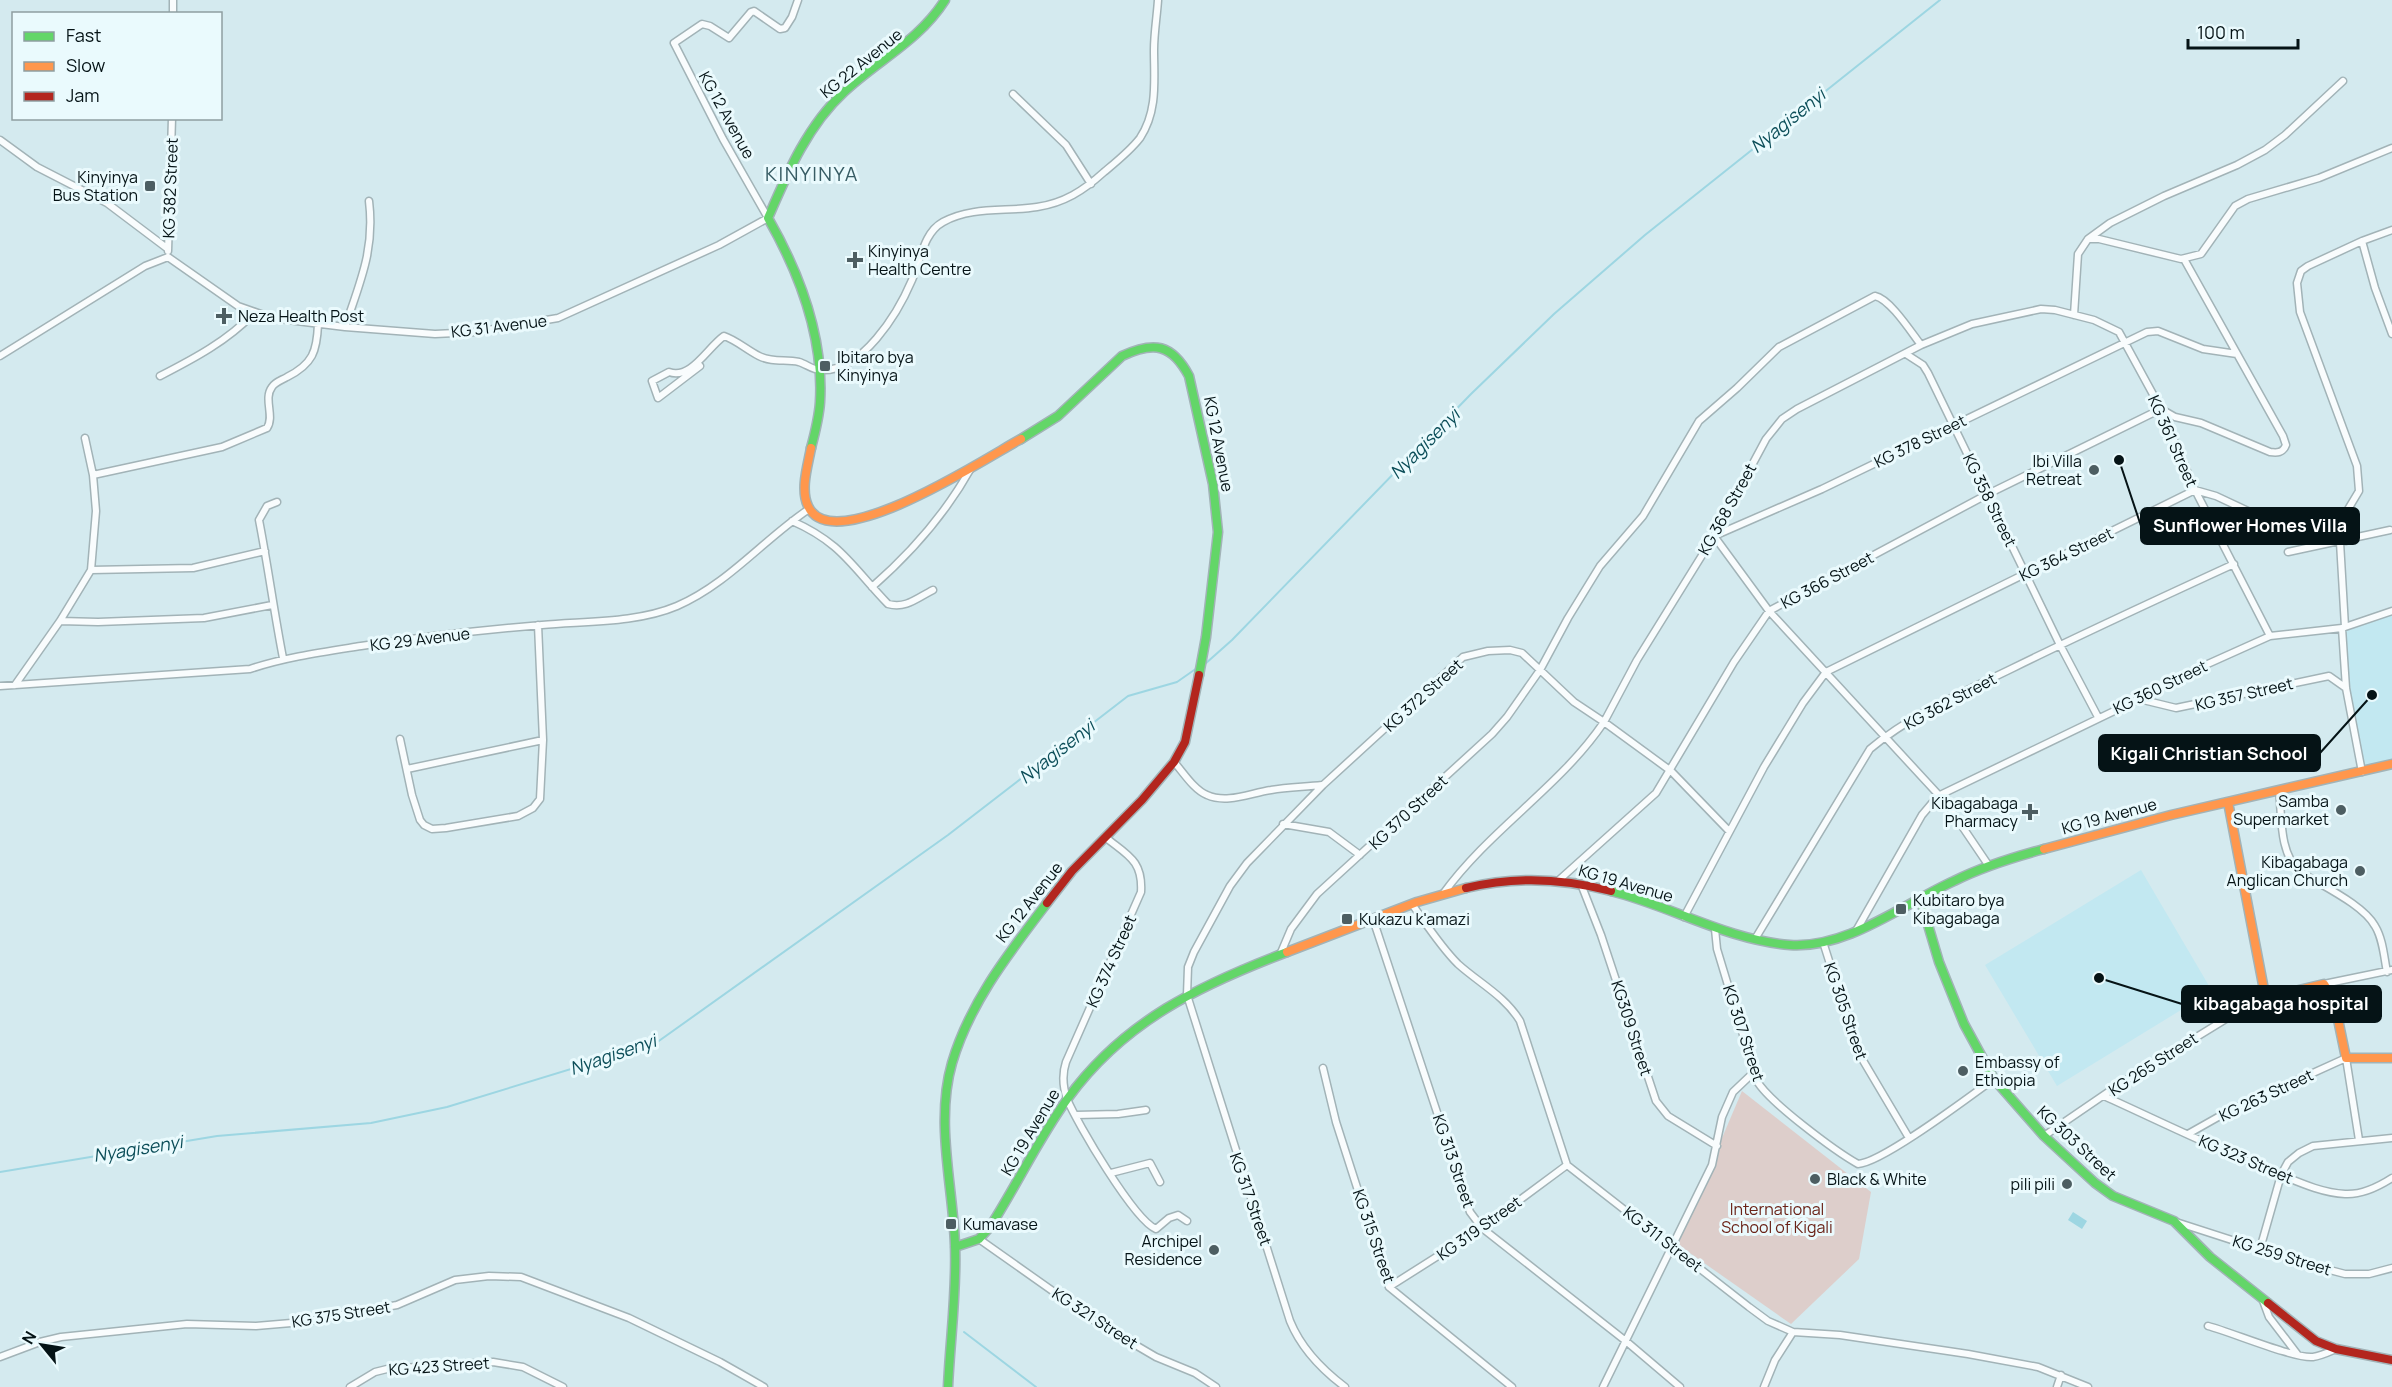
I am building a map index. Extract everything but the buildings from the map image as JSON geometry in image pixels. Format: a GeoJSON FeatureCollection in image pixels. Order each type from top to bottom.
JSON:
{"type":"FeatureCollection","features":[{"type":"Feature","properties":{"kind":"street","name":"KG 12 Avenue"},"geometry":{"type":"LineString","coordinates":[[798,0],[785,28],[780,29],[754,11],[729,38],[710,26],[702,24],[674,43],[723,139],[793,261],[806,296],[819,370],[818,422],[804,495],[809,509],[823,519],[833,522],[846,522],[873,515],[971,467],[1047,424],[1122,356],[1134,349],[1158,345],[1181,361],[1189,376],[1201,424],[1217,516],[1216,556],[1200,674],[1190,727],[1174,762],[1158,783],[1080,861],[1051,895],[1000,964],[980,997],[963,1033],[952,1064],[946,1093],[945,1120],[956,1247],[948,1387]]}},
{"type":"Feature","properties":{"kind":"street","name":"KG 22 Avenue"},"geometry":{"type":"LineString","coordinates":[[768,218],[813,130],[827,110],[844,92],[928,26],[945,0]]}},
{"type":"Feature","properties":{"kind":"street"},"geometry":{"type":"LineString","coordinates":[[700,366],[658,398],[652,381],[669,372],[676,374],[686,372],[724,336],[768,360],[798,362],[819,370],[844,366],[867,351],[901,304],[914,277],[919,254],[933,230],[943,222],[964,213],[1046,206],[1065,200],[1091,184],[1128,151],[1150,119],[1154,94],[1154,47],[1158,0]]}},
{"type":"Feature","properties":{"kind":"street"},"geometry":{"type":"LineString","coordinates":[[2074,315],[2078,254],[2088,239],[2110,223],[2265,150],[2285,135],[2343,81]]}},
{"type":"Feature","properties":{"kind":"street"},"geometry":{"type":"LineString","coordinates":[[1013,94],[1066,145],[1091,184]]}},
{"type":"Feature","properties":{"kind":"street","name":"KG 382 Street"},"geometry":{"type":"LineString","coordinates":[[168,257],[172,120]]}},
{"type":"Feature","properties":{"kind":"street"},"geometry":{"type":"LineString","coordinates":[[0,140],[37,167],[107,203],[168,249]]}},
{"type":"Feature","properties":{"kind":"street"},"geometry":{"type":"LineString","coordinates":[[2088,239],[2099,239],[2184,259],[2201,254],[2235,206],[2248,199],[2319,178],[2392,148]]}},
{"type":"Feature","properties":{"kind":"street"},"geometry":{"type":"LineString","coordinates":[[345,327],[364,271],[369,246],[372,226],[369,201]]}},
{"type":"Feature","properties":{"kind":"street","name":"KG 31 Avenue"},"geometry":{"type":"LineString","coordinates":[[168,257],[238,306],[254,314],[345,327],[435,334],[476,332],[558,318],[719,245],[768,218]]}},
{"type":"Feature","properties":{"kind":"street"},"geometry":{"type":"LineString","coordinates":[[2195,490],[2216,496],[2265,519],[2342,516],[2349,510],[2359,491],[2357,466],[2300,312],[2297,284],[2301,272],[2308,266],[2392,230]]}},
{"type":"Feature","properties":{"kind":"street"},"geometry":{"type":"LineString","coordinates":[[2362,241],[2375,288],[2392,334]]}},
{"type":"Feature","properties":{"kind":"street"},"geometry":{"type":"LineString","coordinates":[[0,356],[145,266],[168,257]]}},
{"type":"Feature","properties":{"kind":"street"},"geometry":{"type":"LineString","coordinates":[[2161,409],[2175,417],[2201,423],[2270,452],[2281,452],[2286,445],[2184,259]]}},
{"type":"Feature","properties":{"kind":"street","name":"KG 370 Street"},"geometry":{"type":"LineString","coordinates":[[1280,955],[1301,913],[1317,894],[1499,727],[1540,670],[1586,587],[1616,546],[1643,516],[1695,425],[1784,343],[1875,296],[1889,304],[1921,345]]}},
{"type":"Feature","properties":{"kind":"street","name":"KG 368 Street"},"geometry":{"type":"LineString","coordinates":[[1443,894],[1474,855],[1576,759],[1604,722],[1637,660],[1714,536],[1766,439],[1782,419],[1921,345],[1972,324],[2030,311],[2055,310],[2109,326],[2119,332],[2124,343]]}},
{"type":"Feature","properties":{"kind":"street"},"geometry":{"type":"LineString","coordinates":[[160,376],[200,356],[228,337],[254,314]]}},
{"type":"Feature","properties":{"kind":"street"},"geometry":{"type":"LineString","coordinates":[[93,475],[222,447],[267,428],[271,423],[269,394],[271,388],[276,382],[300,370],[308,362],[317,345],[318,324]]}},
{"type":"Feature","properties":{"kind":"street","name":"KG 378 Street"},"geometry":{"type":"LineString","coordinates":[[1714,536],[1822,489],[2153,330],[2203,349],[2237,354]]}},
{"type":"Feature","properties":{"kind":"street","name":"KG 361 Street"},"geometry":{"type":"LineString","coordinates":[[2124,343],[2161,409],[2195,490],[2270,636]]}},
{"type":"Feature","properties":{"kind":"street","name":"KG 358 Street"},"geometry":{"type":"LineString","coordinates":[[1906,354],[1923,365],[1928,373],[2060,645],[2098,717]]}},
{"type":"Feature","properties":{"kind":"street","name":"KG 366 Street"},"geometry":{"type":"LineString","coordinates":[[1559,880],[1656,793],[1734,662],[1769,611],[1988,494],[2161,409]]}},
{"type":"Feature","properties":{"kind":"street"},"geometry":{"type":"LineString","coordinates":[[15,685],[60,621],[91,570],[96,511],[93,475],[85,438]]}},
{"type":"Feature","properties":{"kind":"street"},"geometry":{"type":"LineString","coordinates":[[872,587],[911,552],[931,528],[971,467]]}},
{"type":"Feature","properties":{"kind":"street","name":"KG 364 Street"},"geometry":{"type":"LineString","coordinates":[[1684,916],[1792,721],[1812,689],[1826,672],[2195,490]]}},
{"type":"Feature","properties":{"kind":"street"},"geometry":{"type":"LineString","coordinates":[[277,502],[267,506],[259,520],[283,658]]}},
{"type":"Feature","properties":{"kind":"street","name":"KG 29 Avenue"},"geometry":{"type":"LineString","coordinates":[[0,686],[250,669],[283,658],[428,636],[620,619],[652,613],[677,606],[718,582],[809,509]]}},
{"type":"Feature","properties":{"kind":"street"},"geometry":{"type":"LineString","coordinates":[[2342,516],[2346,688],[2362,772]]}},
{"type":"Feature","properties":{"kind":"street"},"geometry":{"type":"LineString","coordinates":[[792,521],[826,538],[852,561],[888,604],[898,607],[905,605],[933,590]]}},
{"type":"Feature","properties":{"kind":"street"},"geometry":{"type":"LineString","coordinates":[[2288,552],[2343,542],[2390,530]]}},
{"type":"Feature","properties":{"kind":"street"},"geometry":{"type":"LineString","coordinates":[[1714,536],[1769,611],[1947,804],[1989,866]]}},
{"type":"Feature","properties":{"kind":"street"},"geometry":{"type":"LineString","coordinates":[[91,570],[193,568],[265,551]]}},
{"type":"Feature","properties":{"kind":"street","name":"KG 362 Street"},"geometry":{"type":"LineString","coordinates":[[1755,939],[1870,749],[1886,736],[1930,709],[2234,564]]}},
{"type":"Feature","properties":{"kind":"street"},"geometry":{"type":"LineString","coordinates":[[60,621],[204,618],[272,605]]}},
{"type":"Feature","properties":{"kind":"street","name":"KG 360 Street"},"geometry":{"type":"LineString","coordinates":[[1856,932],[1922,815],[1938,796],[2201,667],[2270,636],[2344,628],[2392,611]]}},
{"type":"Feature","properties":{"kind":"street"},"geometry":{"type":"LineString","coordinates":[[400,739],[420,820],[424,825],[432,829],[518,816],[533,808],[540,799],[543,740],[538,626]]}},
{"type":"Feature","properties":{"kind":"street","name":"KG 372 Street"},"geometry":{"type":"LineString","coordinates":[[1187,995],[1190,962],[1213,916],[1247,863],[1323,785],[1463,657],[1488,651],[1510,650],[1522,653],[1574,702],[1671,771],[1730,831]]}},
{"type":"Feature","properties":{"kind":"street","name":"KG 357 Street"},"geometry":{"type":"LineString","coordinates":[[2139,699],[2176,708],[2330,676],[2346,688]]}},
{"type":"Feature","properties":{"kind":"street"},"geometry":{"type":"LineString","coordinates":[[407,769],[543,740]]}},
{"type":"Feature","properties":{"kind":"street"},"geometry":{"type":"LineString","coordinates":[[1174,762],[1197,789],[1217,798],[1228,799],[1270,790],[1323,785]]}},
{"type":"Feature","properties":{"kind":"street","name":"KG 19 Avenue"},"geometry":{"type":"LineString","coordinates":[[979,1239],[1000,1212],[1066,1097],[1101,1059],[1130,1033],[1187,995],[1280,955],[1412,904],[1443,894],[1507,880],[1559,880],[1646,902],[1715,929],[1755,939],[1784,945],[1824,945],[1856,932],[1920,898],[1989,866],[2034,851],[2228,802],[2392,764]]}},
{"type":"Feature","properties":{"kind":"street"},"geometry":{"type":"LineString","coordinates":[[2228,802],[2265,995],[2270,997],[2389,971],[2375,924],[2359,908],[2299,871],[2286,855],[2279,790]]}},
{"type":"Feature","properties":{"kind":"street"},"geometry":{"type":"LineString","coordinates":[[1283,824],[1329,832],[1360,855]]}},
{"type":"Feature","properties":{"kind":"street","name":"KG 374 Street"},"geometry":{"type":"LineString","coordinates":[[1066,1097],[1063,1077],[1066,1062],[1141,892],[1142,877],[1139,868],[1133,859],[1105,837]]}},
{"type":"Feature","properties":{"kind":"street","name":"KG309 Street"},"geometry":{"type":"LineString","coordinates":[[1581,884],[1601,935],[1656,1101],[1668,1116],[1717,1146]]}},
{"type":"Feature","properties":{"kind":"street","name":"KG 303 Street"},"geometry":{"type":"LineString","coordinates":[[1920,898],[1949,990],[1964,1024],[1994,1079],[2044,1136],[2095,1184],[2113,1196],[2174,1221],[2210,1257],[2316,1341],[2336,1349],[2392,1360]]}},
{"type":"Feature","properties":{"kind":"street"},"geometry":{"type":"LineString","coordinates":[[1412,904],[1445,951],[1503,999],[1520,1020],[1567,1165]]}},
{"type":"Feature","properties":{"kind":"street","name":"KG 313 Street"},"geometry":{"type":"LineString","coordinates":[[1373,919],[1470,1212],[1482,1228],[1627,1342],[1680,1387]]}},
{"type":"Feature","properties":{"kind":"street","name":"KG 307 Street"},"geometry":{"type":"LineString","coordinates":[[1715,929],[1717,949],[1753,1073],[1762,1089],[1858,1164],[1866,1163],[1909,1138]]}},
{"type":"Feature","properties":{"kind":"street","name":"KG 305 Street"},"geometry":{"type":"LineString","coordinates":[[1824,945],[1858,1052],[1909,1138]]}},
{"type":"Feature","properties":{"kind":"street"},"geometry":{"type":"LineString","coordinates":[[2324,984],[2330,990],[2334,1003],[2359,1140]]}},
{"type":"Feature","properties":{"kind":"street","name":"KG 317 Street"},"geometry":{"type":"LineString","coordinates":[[1187,995],[1230,1136],[1294,1329],[1305,1348],[1345,1387]]}},
{"type":"Feature","properties":{"kind":"street","name":"KG 265 Street"},"geometry":{"type":"LineString","coordinates":[[2044,1136],[2265,995]]}},
{"type":"Feature","properties":{"kind":"street"},"geometry":{"type":"LineString","coordinates":[[2346,1059],[2392,1058]]}},
{"type":"Feature","properties":{"kind":"street","name":"KG 263 Street"},"geometry":{"type":"LineString","coordinates":[[2188,1134],[2227,1112],[2346,1059]]}},
{"type":"Feature","properties":{"kind":"street","name":"KG 315 Street"},"geometry":{"type":"LineString","coordinates":[[1323,1068],[1336,1122],[1389,1287],[1512,1387]]}},
{"type":"Feature","properties":{"kind":"street"},"geometry":{"type":"LineString","coordinates":[[1603,1387],[1712,1165],[1722,1117],[1733,1092],[1753,1073]]}},
{"type":"Feature","properties":{"kind":"street"},"geometry":{"type":"LineString","coordinates":[[1909,1138],[1994,1079]]}},
{"type":"Feature","properties":{"kind":"street","name":"KG 323 Street"},"geometry":{"type":"LineString","coordinates":[[2104,1096],[2309,1186],[2344,1194],[2362,1192],[2380,1186],[2392,1178]]}},
{"type":"Feature","properties":{"kind":"street"},"geometry":{"type":"LineString","coordinates":[[1066,1097],[1090,1142],[1138,1215],[1149,1226],[1156,1229],[1169,1218],[1178,1215],[1187,1221]]}},
{"type":"Feature","properties":{"kind":"street"},"geometry":{"type":"LineString","coordinates":[[1076,1115],[1118,1114],[1146,1110]]}},
{"type":"Feature","properties":{"kind":"street"},"geometry":{"type":"LineString","coordinates":[[2260,1250],[2281,1175],[2288,1162],[2313,1146],[2392,1138]]}},
{"type":"Feature","properties":{"kind":"street"},"geometry":{"type":"LineString","coordinates":[[1111,1173],[1150,1163],[1160,1182]]}},
{"type":"Feature","properties":{"kind":"street","name":"KG 319 Street"},"geometry":{"type":"LineString","coordinates":[[1389,1287],[1482,1228],[1567,1165]]}},
{"type":"Feature","properties":{"kind":"street","name":"KG 311 Street"},"geometry":{"type":"LineString","coordinates":[[1567,1165],[1768,1322],[1793,1332],[1840,1335],[2037,1367],[2088,1387]]}},
{"type":"Feature","properties":{"kind":"street","name":"KG 259 Street"},"geometry":{"type":"LineString","coordinates":[[2174,1221],[2260,1250],[2345,1274],[2369,1274],[2392,1268]]}},
{"type":"Feature","properties":{"kind":"street"},"geometry":{"type":"LineString","coordinates":[[956,1247],[979,1239]]}},
{"type":"Feature","properties":{"kind":"street","name":"KG 321 Street"},"geometry":{"type":"LineString","coordinates":[[979,1239],[1098,1323],[1156,1357],[1195,1373],[1216,1387]]}},
{"type":"Feature","properties":{"kind":"street","name":"KG 375 Street"},"geometry":{"type":"LineString","coordinates":[[0,1357],[61,1337],[187,1324],[256,1326],[303,1322],[397,1305],[454,1280],[500,1276],[521,1277],[614,1311],[720,1362],[764,1387]]}},
{"type":"Feature","properties":{"kind":"street"},"geometry":{"type":"LineString","coordinates":[[2262,1298],[2269,1317],[2298,1356]]}},
{"type":"Feature","properties":{"kind":"street"},"geometry":{"type":"LineString","coordinates":[[2208,1326],[2233,1332],[2298,1356],[2313,1357],[2336,1349]]}},
{"type":"Feature","properties":{"kind":"street"},"geometry":{"type":"LineString","coordinates":[[1764,1387],[1775,1360],[1793,1332]]}},
{"type":"Feature","properties":{"kind":"street"},"geometry":{"type":"LineString","coordinates":[[2375,1358],[2392,1354]]}},
{"type":"Feature","properties":{"kind":"street","name":"KG 423 Street"},"geometry":{"type":"LineString","coordinates":[[350,1387],[375,1372],[387,1369],[493,1362],[523,1367],[563,1387]]}},
{"type":"Feature","properties":{"kind":"street"},"geometry":{"type":"LineString","coordinates":[[2057,1387],[2061,1375]]}},
{"type":"Feature","properties":{"kind":"shaded area"},"geometry":{"type":"Polygon","coordinates":[[[2392,613],[2392,763],[2362,772],[2342,628],[2392,613]]]}},
{"type":"Feature","properties":{"kind":"shaded area"},"geometry":{"type":"Polygon","coordinates":[[[2141,870],[2212,991],[2057,1086],[1985,965],[2141,870]]]}},
{"type":"Feature","properties":{"kind":"shaded area"},"geometry":{"type":"Polygon","coordinates":[[[2073,1212],[2087,1221],[2082,1229],[2068,1220],[2073,1212]]]}},
{"type":"Feature","properties":{"kind":"green space","name":"International School of Kigali"},"geometry":{"type":"Polygon","coordinates":[[[1742,1091],[1871,1192],[1859,1259],[1791,1324],[1677,1244],[1742,1091]]]}},
{"type":"Feature","properties":{"kind":"waterway","name":"Nyagisenyi"},"geometry":{"type":"LineString","coordinates":[[1205,664],[1232,640],[1471,394],[1554,314],[1645,235],[1940,0]]}},
{"type":"Feature","properties":{"kind":"waterway","name":"Nyagisenyi"},"geometry":{"type":"LineString","coordinates":[[0,1172],[217,1136],[371,1123],[447,1107],[656,1043],[948,835],[1128,696],[1177,682],[1197,668]]}},
{"type":"Feature","properties":{"kind":"waterway"},"geometry":{"type":"LineString","coordinates":[[964,1332],[1036,1387]]}},
{"type":"Feature","properties":{"kind":"traffic: fast"},"geometry":{"type":"LineString","coordinates":[[811,448],[820,402],[820,377],[814,330],[800,283],[768,218],[799,151],[831,105],[857,81],[911,39],[945,0]]}},
{"type":"Feature","properties":{"kind":"traffic: fast"},"geometry":{"type":"LineString","coordinates":[[1021,439],[1058,416],[1122,356],[1144,348],[1161,348],[1176,357],[1183,365],[1189,376],[1213,484],[1218,532],[1206,637],[1199,675]]}},
{"type":"Feature","properties":{"kind":"traffic: fast"},"geometry":{"type":"LineString","coordinates":[[1611,891],[1744,937],[1790,945],[1811,944],[1853,933],[1976,871],[2044,849]]}},
{"type":"Feature","properties":{"kind":"traffic: fast"},"geometry":{"type":"LineString","coordinates":[[1920,898],[1939,962],[1964,1024],[1994,1079],[2044,1136],[2095,1183],[2113,1196],[2174,1221],[2210,1257],[2268,1303]]}},
{"type":"Feature","properties":{"kind":"traffic: fast"},"geometry":{"type":"LineString","coordinates":[[948,1387],[955,1262],[954,1223],[946,1154],[947,1085],[952,1063],[969,1019],[992,979],[1047,903]]}},
{"type":"Feature","properties":{"kind":"traffic: fast"},"geometry":{"type":"LineString","coordinates":[[955,1247],[979,1239],[990,1227],[1068,1098],[1114,1047],[1166,1008],[1194,992],[1287,952]]}},
{"type":"Feature","properties":{"kind":"traffic: slow"},"geometry":{"type":"LineString","coordinates":[[811,448],[805,485],[808,506],[823,519],[847,521],[878,513],[912,499],[1021,439]]}},
{"type":"Feature","properties":{"kind":"traffic: slow"},"geometry":{"type":"LineString","coordinates":[[2044,849],[2171,815],[2392,764]]}},
{"type":"Feature","properties":{"kind":"traffic: slow"},"geometry":{"type":"LineString","coordinates":[[2228,802],[2265,995],[2270,997],[2324,984],[2334,1000],[2346,1058],[2392,1058]]}},
{"type":"Feature","properties":{"kind":"traffic: slow"},"geometry":{"type":"LineString","coordinates":[[1287,952],[1417,902],[1466,888]]}},
{"type":"Feature","properties":{"kind":"traffic: jam"},"geometry":{"type":"LineString","coordinates":[[1047,903],[1072,871],[1142,800],[1174,762],[1185,742],[1199,675]]}},
{"type":"Feature","properties":{"kind":"traffic: jam"},"geometry":{"type":"LineString","coordinates":[[1466,888],[1484,884],[1538,880],[1575,883],[1611,891]]}},
{"type":"Feature","properties":{"kind":"traffic: jam"},"geometry":{"type":"LineString","coordinates":[[2268,1303],[2316,1341],[2336,1349],[2392,1360]]}},
{"type":"Feature","properties":{"kind":"place","name":"Kinyinya Bus Station"},"geometry":{"type":"Point","coordinates":[150,186]}},
{"type":"Feature","properties":{"kind":"place","name":"Kinyinya Health Centre"},"geometry":{"type":"Point","coordinates":[855,260]}},
{"type":"Feature","properties":{"kind":"place","name":"Neza Health Post"},"geometry":{"type":"Point","coordinates":[224,316]}},
{"type":"Feature","properties":{"kind":"place","name":"Ibitaro bya Kinyinya"},"geometry":{"type":"Point","coordinates":[825,366]}},
{"type":"Feature","properties":{"kind":"place","name":"Sunflower Homes Villa"},"geometry":{"type":"Point","coordinates":[2119,460]}},
{"type":"Feature","properties":{"kind":"place","name":"Ibi Villa Retreat"},"geometry":{"type":"Point","coordinates":[2094,470]}},
{"type":"Feature","properties":{"kind":"place","name":"Kigali Christian School"},"geometry":{"type":"Point","coordinates":[2372,695]}},
{"type":"Feature","properties":{"kind":"place","name":"Samba Supermarket"},"geometry":{"type":"Point","coordinates":[2341,810]}},
{"type":"Feature","properties":{"kind":"place","name":"Kibagabaga Pharmacy"},"geometry":{"type":"Point","coordinates":[2030,812]}},
{"type":"Feature","properties":{"kind":"place","name":"Kibagabaga Anglican Church"},"geometry":{"type":"Point","coordinates":[2360,871]}},
{"type":"Feature","properties":{"kind":"place","name":"Kubitaro bya Kibagabaga"},"geometry":{"type":"Point","coordinates":[1901,909]}},
{"type":"Feature","properties":{"kind":"place","name":"Kukazu k'amazi"},"geometry":{"type":"Point","coordinates":[1347,919]}},
{"type":"Feature","properties":{"kind":"place","name":"kibagabaga hospital"},"geometry":{"type":"Point","coordinates":[2099,978]}},
{"type":"Feature","properties":{"kind":"place","name":"Embassy of Ethiopia"},"geometry":{"type":"Point","coordinates":[1963,1071]}},
{"type":"Feature","properties":{"kind":"place","name":"Black & White"},"geometry":{"type":"Point","coordinates":[1815,1179]}},
{"type":"Feature","properties":{"kind":"place","name":"pili pili"},"geometry":{"type":"Point","coordinates":[2067,1184]}},
{"type":"Feature","properties":{"kind":"place","name":"Kumavase"},"geometry":{"type":"Point","coordinates":[951,1224]}},
{"type":"Feature","properties":{"kind":"place","name":"Archipel Residence"},"geometry":{"type":"Point","coordinates":[1214,1250]}},
{"type":"Feature","properties":{"kind":"district","name":"KINYINYA"},"geometry":{"type":"Point","coordinates":[812,174]}}]}
